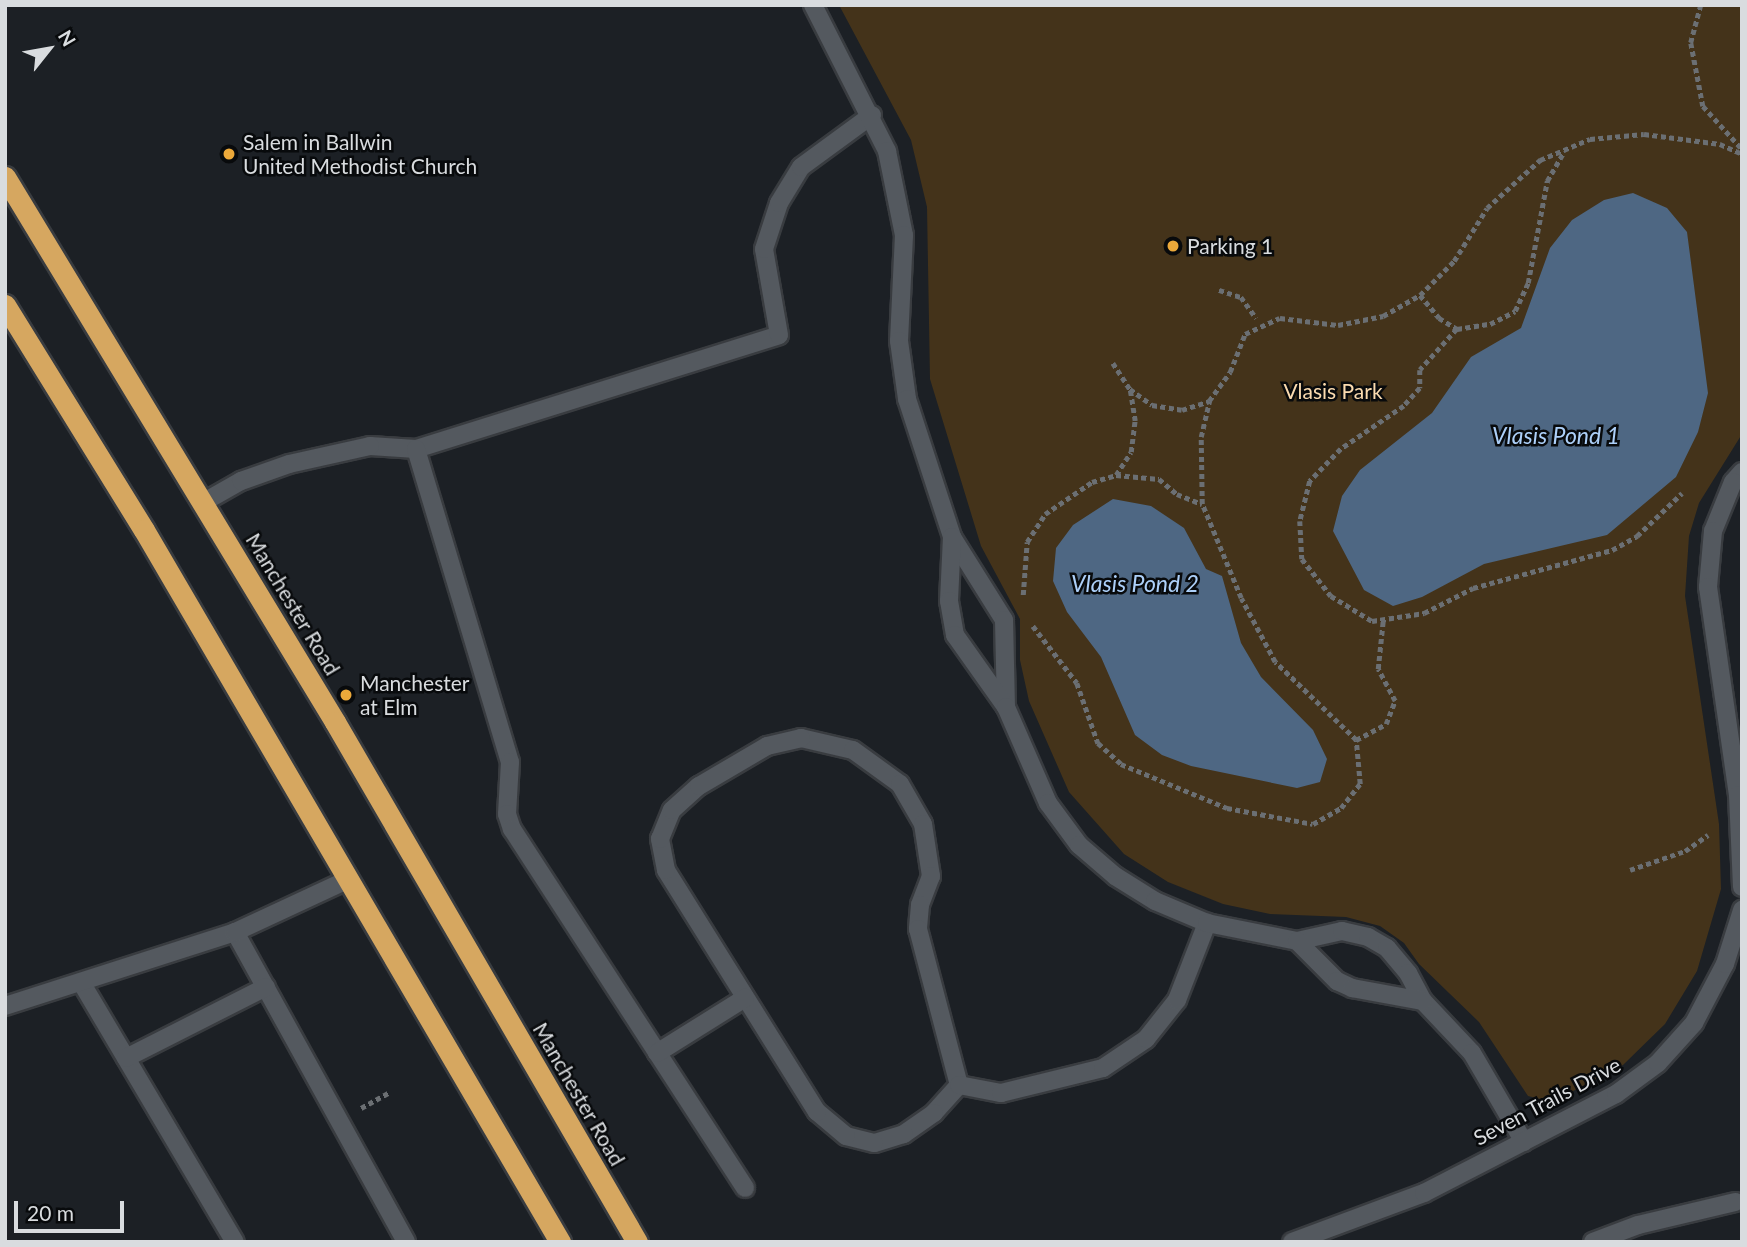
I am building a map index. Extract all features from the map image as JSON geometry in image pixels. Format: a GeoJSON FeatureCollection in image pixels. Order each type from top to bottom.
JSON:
{"type":"FeatureCollection","features":[{"type":"Feature","properties":{"kind":"highway","name":"Manchester Road"},"geometry":{"type":"LineString","coordinates":[[5,177],[204,502],[636,1242]]}},
{"type":"Feature","properties":{"kind":"highway"},"geometry":{"type":"LineString","coordinates":[[5,305],[349,879],[560,1242]]}},
{"type":"Feature","properties":{"kind":"highway"},"geometry":{"type":"LineString","coordinates":[[547,1219],[547,1242]]}},
{"type":"Feature","properties":{"kind":"street"},"geometry":{"type":"LineString","coordinates":[[813,5],[872,115],[898,192],[904,235],[899,341],[907,399],[952,537],[1004,621],[1008,652],[1006,707]]}},
{"type":"Feature","properties":{"kind":"street"},"geometry":{"type":"LineString","coordinates":[[204,502],[241,481],[289,464],[370,446],[416,449],[779,335],[764,249],[779,203],[801,167],[872,115]]}},
{"type":"Feature","properties":{"kind":"street"},"geometry":{"type":"LineString","coordinates":[[416,449],[510,762],[507,814],[512,829],[745,1188]]}},
{"type":"Feature","properties":{"kind":"street"},"geometry":{"type":"LineString","coordinates":[[1742,472],[1733,482],[1713,531],[1708,587],[1738,794],[1742,887]]}},
{"type":"Feature","properties":{"kind":"street"},"geometry":{"type":"LineString","coordinates":[[952,537],[950,601],[955,635],[1006,707],[1048,803],[1079,845],[1115,876],[1156,901],[1207,923],[1297,942],[1342,931],[1368,937],[1387,948],[1408,973],[1423,1001],[1472,1053],[1524,1142]]}},
{"type":"Feature","properties":{"kind":"street"},"geometry":{"type":"LineString","coordinates":[[801,738],[853,750],[900,784],[923,824],[932,876],[920,905],[918,929],[959,1085],[934,1113],[904,1134],[874,1143],[846,1136],[817,1112],[666,870],[660,839],[673,810],[699,786],[767,746],[801,738]]}},
{"type":"Feature","properties":{"kind":"street"},"geometry":{"type":"LineString","coordinates":[[5,1006],[235,932],[349,879]]}},
{"type":"Feature","properties":{"kind":"street","name":"Seven Trails Drive"},"geometry":{"type":"LineString","coordinates":[[1292,1242],[1312,1240],[1424,1193],[1616,1094],[1658,1063],[1694,1023],[1725,964],[1742,909]]}},
{"type":"Feature","properties":{"kind":"street"},"geometry":{"type":"LineString","coordinates":[[959,1085],[1001,1093],[1103,1068],[1146,1039],[1177,1000],[1207,923]]}},
{"type":"Feature","properties":{"kind":"street"},"geometry":{"type":"LineString","coordinates":[[235,932],[405,1242]]}},
{"type":"Feature","properties":{"kind":"street"},"geometry":{"type":"LineString","coordinates":[[1297,942],[1337,981],[1352,989],[1423,1001]]}},
{"type":"Feature","properties":{"kind":"street"},"geometry":{"type":"LineString","coordinates":[[81,982],[235,1242]]}},
{"type":"Feature","properties":{"kind":"street"},"geometry":{"type":"LineString","coordinates":[[126,1059],[266,987]]}},
{"type":"Feature","properties":{"kind":"street"},"geometry":{"type":"LineString","coordinates":[[657,1053],[745,998]]}},
{"type":"Feature","properties":{"kind":"street"},"geometry":{"type":"LineString","coordinates":[[1593,1242],[1638,1225],[1735,1202]]}},
{"type":"Feature","properties":{"kind":"path"},"geometry":{"type":"LineString","coordinates":[[1701,5],[1695,15],[1692,53],[1703,106],[1742,152]]}},
{"type":"Feature","properties":{"kind":"path"},"geometry":{"type":"LineString","coordinates":[[1028,615],[1037,634],[1077,683],[1098,743],[1121,764],[1227,808],[1313,824],[1341,808],[1360,784],[1356,740],[1275,662],[1241,598],[1202,504],[1200,437],[1209,401],[1230,372],[1245,334],[1280,318],[1338,326],[1383,316],[1420,295],[1454,261],[1487,208],[1540,160],[1590,139],[1644,134],[1720,144],[1742,152]]}},
{"type":"Feature","properties":{"kind":"path"},"geometry":{"type":"LineString","coordinates":[[1565,150],[1547,181],[1528,282],[1515,311],[1490,324],[1457,329],[1420,370],[1420,388],[1404,406],[1341,449],[1310,481],[1300,521],[1302,559],[1331,596],[1372,621],[1382,621],[1424,613],[1472,587],[1612,550],[1637,536],[1682,494]]}},
{"type":"Feature","properties":{"kind":"path"},"geometry":{"type":"LineString","coordinates":[[1219,290],[1241,298],[1256,318]]}},
{"type":"Feature","properties":{"kind":"path"},"geometry":{"type":"LineString","coordinates":[[1420,295],[1439,318],[1457,329]]}},
{"type":"Feature","properties":{"kind":"path"},"geometry":{"type":"LineString","coordinates":[[1113,363],[1130,389],[1152,405],[1182,410],[1209,401]]}},
{"type":"Feature","properties":{"kind":"path"},"geometry":{"type":"LineString","coordinates":[[1116,475],[1131,452],[1135,421],[1130,389]]}},
{"type":"Feature","properties":{"kind":"path"},"geometry":{"type":"LineString","coordinates":[[1024,606],[1021,574],[1027,542],[1045,514],[1092,482],[1116,475],[1159,479],[1177,495],[1202,504]]}},
{"type":"Feature","properties":{"kind":"path"},"geometry":{"type":"LineString","coordinates":[[1356,740],[1386,724],[1395,701],[1378,669],[1382,621]]}},
{"type":"Feature","properties":{"kind":"path"},"geometry":{"type":"LineString","coordinates":[[1630,870],[1685,850],[1708,835]]}},
{"type":"Feature","properties":{"kind":"green space","name":"Vlasis Park"},"geometry":{"type":"Polygon","coordinates":[[[839,5],[1742,5],[1742,434],[1699,503],[1689,536],[1685,596],[1719,824],[1721,889],[1697,971],[1665,1024],[1623,1065],[1552,1102],[1528,1096],[1479,1022],[1419,964],[1404,943],[1380,926],[1346,917],[1270,914],[1223,904],[1168,882],[1124,854],[1069,792],[1029,701],[1020,660],[1020,619],[981,546],[930,379],[927,207],[911,140],[839,5]]]}},
{"type":"Feature","properties":{"kind":"water","name":"Vlasis Pond 1"},"geometry":{"type":"Polygon","coordinates":[[[1633,193],[1667,208],[1687,232],[1708,393],[1698,432],[1676,477],[1607,535],[1484,564],[1422,597],[1393,606],[1364,590],[1333,531],[1342,496],[1360,470],[1432,413],[1471,357],[1521,328],[1550,248],[1572,220],[1604,200],[1633,193]]]}},
{"type":"Feature","properties":{"kind":"water","name":"Vlasis Pond 2"},"geometry":{"type":"Polygon","coordinates":[[[1113,499],[1151,506],[1184,528],[1206,569],[1222,576],[1241,643],[1261,677],[1313,730],[1327,759],[1320,782],[1297,788],[1191,766],[1162,755],[1135,735],[1101,657],[1067,612],[1053,581],[1056,548],[1073,525],[1113,499]]]}},
{"type":"Feature","properties":{"kind":"place","name":"Salem in Ballwin United Methodist Church"},"geometry":{"type":"Point","coordinates":[229,154]}},
{"type":"Feature","properties":{"kind":"place","name":"Parking 1"},"geometry":{"type":"Point","coordinates":[1173,246]}},
{"type":"Feature","properties":{"kind":"place","name":"Manchester at Elm"},"geometry":{"type":"Point","coordinates":[346,695]}}]}
